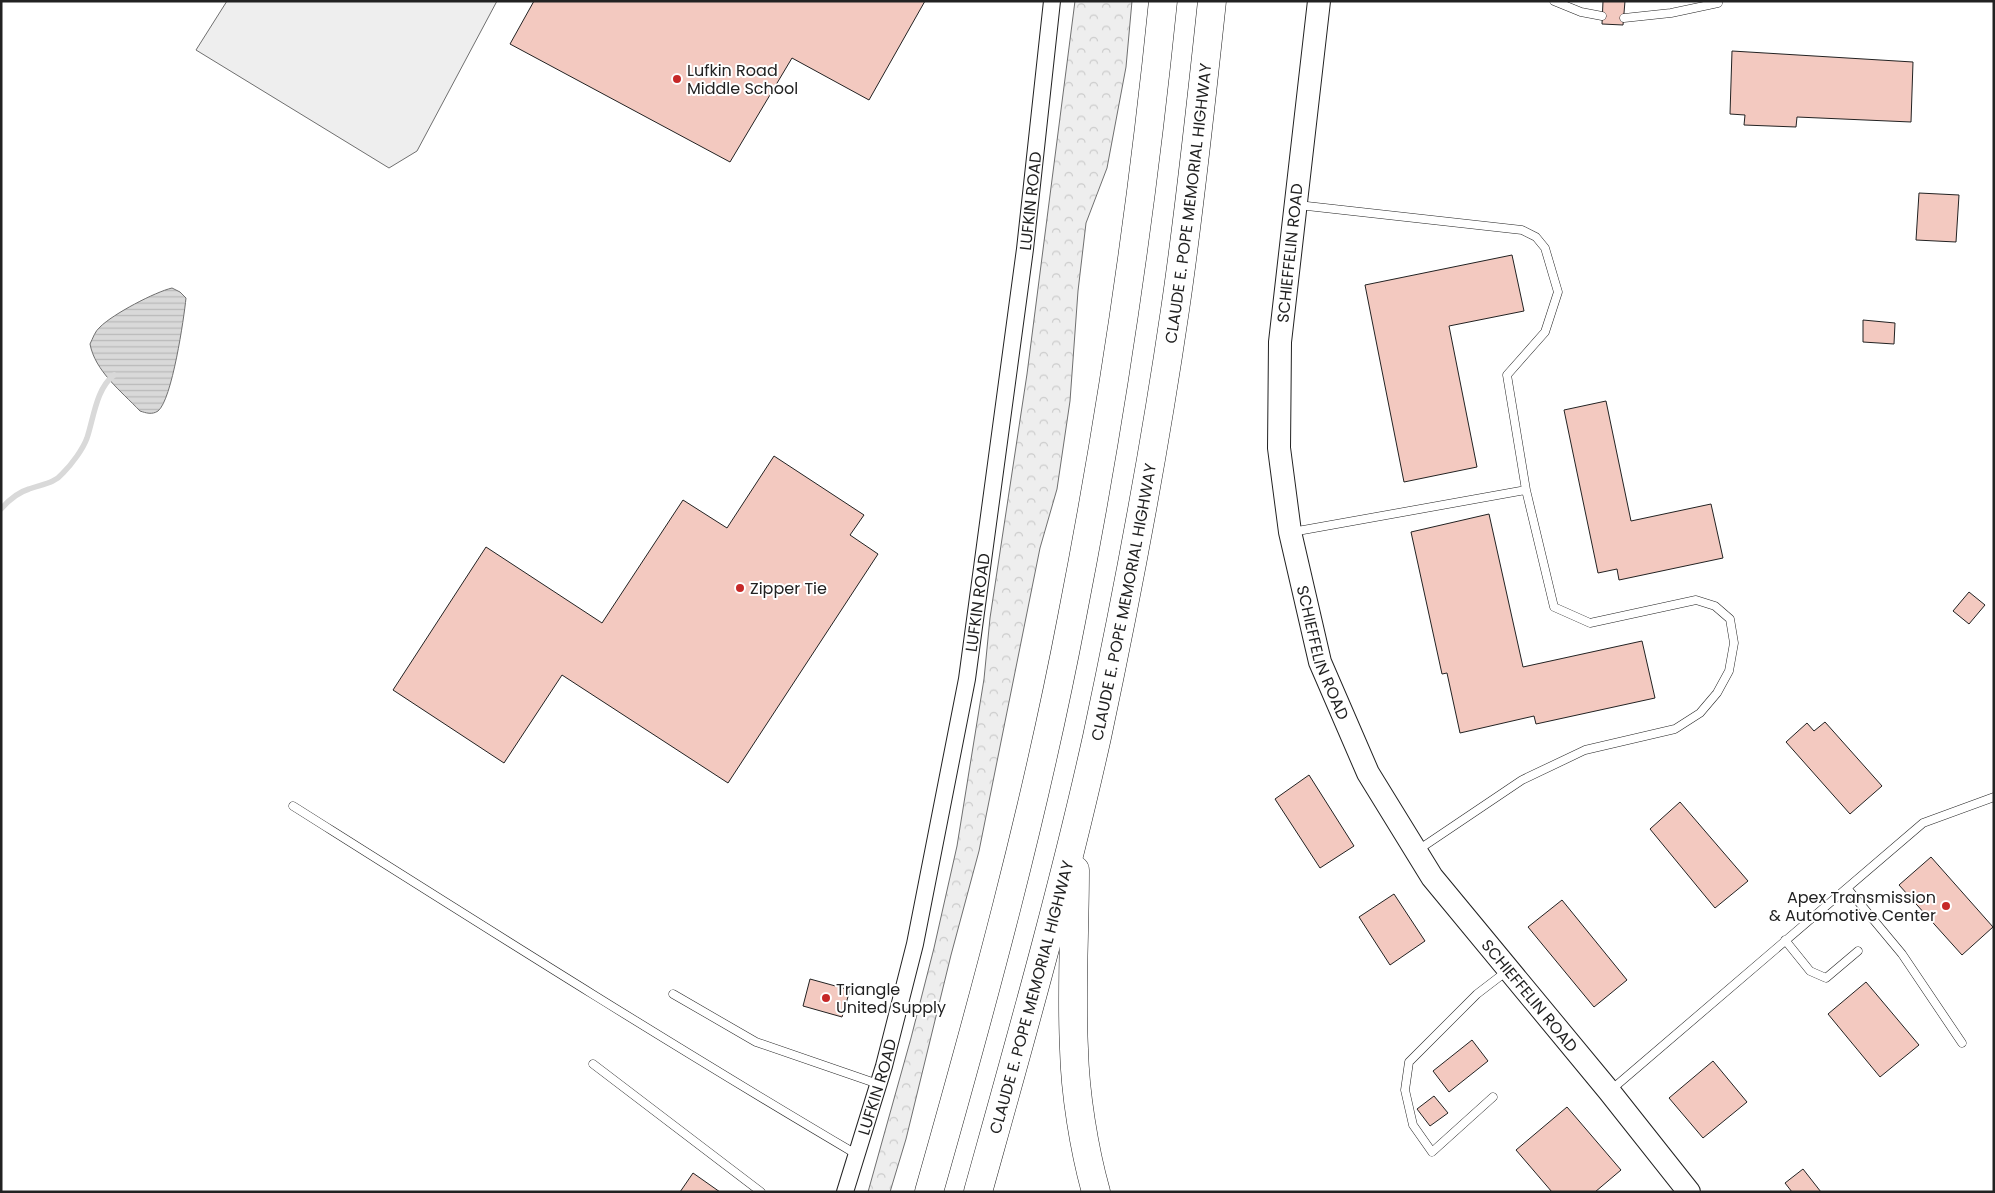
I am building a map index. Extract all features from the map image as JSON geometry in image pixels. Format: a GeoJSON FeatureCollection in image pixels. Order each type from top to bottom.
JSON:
{"type":"FeatureCollection","features":[{"type":"Feature","properties":{"kind":"highway"},"geometry":{"type":"LineString","coordinates":[[929,1192],[1023,840],[1072,618],[1102,454],[1136,243],[1163,1]]}},
{"type":"Feature","properties":{"kind":"highway","name":"CLAUDE E. POPE MEMORIAL HIGHWAY"},"geometry":{"type":"LineString","coordinates":[[978,1192],[1033,996],[1076,829],[1140,522],[1175,311],[1196,150],[1212,1]]}},
{"type":"Feature","properties":{"kind":"highway"},"geometry":{"type":"LineString","coordinates":[[1076,829],[1074,1051],[1080,1113],[1096,1192]]}},
{"type":"Feature","properties":{"kind":"street","name":"LUFKIN ROAD"},"geometry":{"type":"LineString","coordinates":[[845,1192],[878,1084],[915,944],[966,679],[1025,249],[1052,1]]}},
{"type":"Feature","properties":{"kind":"street","name":"SCHIEFFELIN ROAD"},"geometry":{"type":"LineString","coordinates":[[1319,1],[1280,342],[1279,448],[1290,532],[1320,662],[1368,773],[1432,877],[1610,1091],[1689,1192]]}},
{"type":"Feature","properties":{"kind":"lane"},"geometry":{"type":"LineString","coordinates":[[1554,1],[1581,12],[1602,16]]}},
{"type":"Feature","properties":{"kind":"lane"},"geometry":{"type":"LineString","coordinates":[[1624,18],[1671,13],[1718,3]]}},
{"type":"Feature","properties":{"kind":"lane"},"geometry":{"type":"LineString","coordinates":[[1296,204],[1522,230],[1536,237],[1545,248],[1558,292],[1545,332],[1507,375],[1526,490],[1554,606],[1590,623],[1696,600],[1716,606],[1730,619],[1734,642],[1729,671],[1717,693],[1700,713],[1675,729],[1585,750],[1522,780],[1416,851]]}},
{"type":"Feature","properties":{"kind":"lane"},"geometry":{"type":"LineString","coordinates":[[1290,532],[1526,490]]}},
{"type":"Feature","properties":{"kind":"lane"},"geometry":{"type":"LineString","coordinates":[[1610,1091],[1923,823],[1994,797]]}},
{"type":"Feature","properties":{"kind":"lane"},"geometry":{"type":"LineString","coordinates":[[293,806],[592,994],[856,1154]]}},
{"type":"Feature","properties":{"kind":"lane"},"geometry":{"type":"LineString","coordinates":[[1847,888],[1902,954],[1962,1043]]}},
{"type":"Feature","properties":{"kind":"lane"},"geometry":{"type":"LineString","coordinates":[[1785,940],[1810,971],[1826,978],[1858,951]]}},
{"type":"Feature","properties":{"kind":"lane"},"geometry":{"type":"LineString","coordinates":[[1493,1097],[1432,1152],[1413,1125],[1405,1090],[1409,1062],[1477,994],[1508,970]]}},
{"type":"Feature","properties":{"kind":"lane"},"geometry":{"type":"LineString","coordinates":[[673,994],[756,1042],[878,1084]]}},
{"type":"Feature","properties":{"kind":"lane"},"geometry":{"type":"LineString","coordinates":[[593,1064],[761,1192]]}},
{"type":"Feature","properties":{"kind":"green space"},"geometry":{"type":"Polygon","coordinates":[[[227,1],[497,1],[417,151],[389,168],[196,50],[227,1]]]}},
{"type":"Feature","properties":{"kind":"green space"},"geometry":{"type":"Polygon","coordinates":[[[1075,1],[1132,1],[1126,67],[1107,168],[1086,223],[1078,291],[1070,401],[1057,489],[1040,548],[979,851],[951,955],[906,1139],[890,1192],[868,1192],[911,1038],[957,846],[984,679],[990,618],[1027,374],[1075,1]]]}},
{"type":"Feature","properties":{"kind":"shaded area"},"geometry":{"type":"Polygon","coordinates":[[[172,288],[186,298],[176,358],[168,392],[163,404],[158,411],[147,413],[140,411],[103,372],[97,363],[90,344],[98,329],[114,316],[145,299],[172,288]]]}},
{"type":"Feature","properties":{"kind":"building","name":"Lufkin Road Middle School"},"geometry":{"type":"Polygon","coordinates":[[[534,1],[925,1],[869,100],[792,58],[730,162],[510,44],[534,1]]]}},
{"type":"Feature","properties":{"kind":"building"},"geometry":{"type":"Polygon","coordinates":[[[1603,1],[1625,1],[1623,25],[1602,24],[1603,1]]]}},
{"type":"Feature","properties":{"kind":"building"},"geometry":{"type":"Polygon","coordinates":[[[1732,51],[1913,62],[1911,122],[1797,117],[1796,127],[1744,125],[1745,115],[1730,114],[1732,51]]]}},
{"type":"Feature","properties":{"kind":"building"},"geometry":{"type":"Polygon","coordinates":[[[1919,193],[1959,195],[1956,242],[1916,240],[1919,193]]]}},
{"type":"Feature","properties":{"kind":"building"},"geometry":{"type":"Polygon","coordinates":[[[1512,255],[1524,311],[1449,326],[1477,467],[1404,482],[1365,285],[1512,255]]]}},
{"type":"Feature","properties":{"kind":"building"},"geometry":{"type":"Polygon","coordinates":[[[1863,320],[1895,323],[1894,344],[1863,342],[1863,320]]]}},
{"type":"Feature","properties":{"kind":"building"},"geometry":{"type":"Polygon","coordinates":[[[1606,401],[1631,521],[1711,504],[1723,558],[1619,580],[1617,569],[1598,573],[1564,410],[1606,401]]]}},
{"type":"Feature","properties":{"kind":"building","name":"Zipper Tie"},"geometry":{"type":"Polygon","coordinates":[[[774,456],[864,515],[850,535],[878,554],[728,783],[562,675],[504,763],[393,690],[486,547],[602,623],[683,500],[727,528],[774,456]]]}},
{"type":"Feature","properties":{"kind":"building"},"geometry":{"type":"Polygon","coordinates":[[[1489,514],[1523,667],[1642,641],[1655,698],[1536,724],[1534,716],[1460,733],[1447,673],[1442,674],[1411,532],[1489,514]]]}},
{"type":"Feature","properties":{"kind":"building"},"geometry":{"type":"Polygon","coordinates":[[[1969,592],[1985,605],[1969,624],[1953,611],[1969,592]]]}},
{"type":"Feature","properties":{"kind":"building"},"geometry":{"type":"Polygon","coordinates":[[[1825,722],[1882,786],[1850,814],[1786,742],[1807,723],[1814,731],[1825,722]]]}},
{"type":"Feature","properties":{"kind":"building"},"geometry":{"type":"Polygon","coordinates":[[[1309,775],[1354,846],[1320,868],[1275,799],[1309,775]]]}},
{"type":"Feature","properties":{"kind":"building"},"geometry":{"type":"Polygon","coordinates":[[[1680,802],[1748,881],[1715,908],[1650,829],[1680,802]]]}},
{"type":"Feature","properties":{"kind":"building","name":"Apex Transmission & Automotive Center"},"geometry":{"type":"Polygon","coordinates":[[[1931,857],[1993,927],[1962,955],[1899,885],[1931,857]]]}},
{"type":"Feature","properties":{"kind":"building"},"geometry":{"type":"Polygon","coordinates":[[[1394,894],[1425,941],[1390,965],[1359,917],[1394,894]]]}},
{"type":"Feature","properties":{"kind":"building"},"geometry":{"type":"Polygon","coordinates":[[[1562,900],[1627,980],[1594,1007],[1528,927],[1562,900]]]}},
{"type":"Feature","properties":{"kind":"building","name":"Triangle United Supply"},"geometry":{"type":"Polygon","coordinates":[[[810,979],[850,990],[842,1017],[803,1006],[810,979]]]}},
{"type":"Feature","properties":{"kind":"building"},"geometry":{"type":"Polygon","coordinates":[[[1866,982],[1919,1045],[1880,1077],[1828,1014],[1866,982]]]}},
{"type":"Feature","properties":{"kind":"building"},"geometry":{"type":"Polygon","coordinates":[[[1472,1040],[1488,1061],[1449,1092],[1433,1071],[1472,1040]]]}},
{"type":"Feature","properties":{"kind":"building"},"geometry":{"type":"Polygon","coordinates":[[[1713,1061],[1747,1102],[1703,1138],[1669,1098],[1713,1061]]]}},
{"type":"Feature","properties":{"kind":"building"},"geometry":{"type":"Polygon","coordinates":[[[1434,1096],[1448,1113],[1430,1126],[1417,1109],[1434,1096]]]}},
{"type":"Feature","properties":{"kind":"building"},"geometry":{"type":"Polygon","coordinates":[[[1567,1107],[1621,1170],[1595,1192],[1552,1192],[1516,1150],[1567,1107]]]}},
{"type":"Feature","properties":{"kind":"building"},"geometry":{"type":"Polygon","coordinates":[[[1803,1169],[1821,1192],[1792,1192],[1785,1183],[1803,1169]]]}},
{"type":"Feature","properties":{"kind":"building"},"geometry":{"type":"Polygon","coordinates":[[[693,1173],[720,1192],[680,1192],[693,1173]]]}},
{"type":"Feature","properties":{"kind":"waterway"},"geometry":{"type":"LineString","coordinates":[[1,509],[21,492],[56,479],[70,465],[85,442],[99,396],[114,375]]}},
{"type":"Feature","properties":{"kind":"place","name":"Lufkin Road Middle School"},"geometry":{"type":"Point","coordinates":[677,79]}},
{"type":"Feature","properties":{"kind":"place","name":"Zipper Tie"},"geometry":{"type":"Point","coordinates":[740,588]}},
{"type":"Feature","properties":{"kind":"place","name":"Apex Transmission & Automotive Center"},"geometry":{"type":"Point","coordinates":[1946,906]}},
{"type":"Feature","properties":{"kind":"place","name":"Triangle United Supply"},"geometry":{"type":"Point","coordinates":[826,998]}}]}
